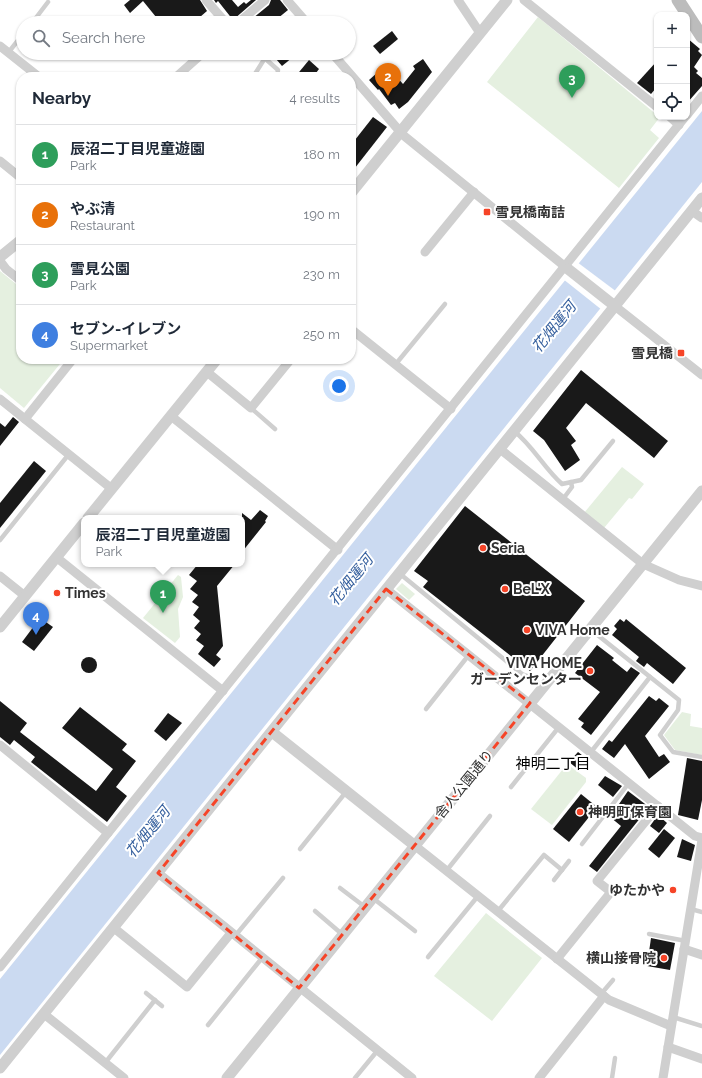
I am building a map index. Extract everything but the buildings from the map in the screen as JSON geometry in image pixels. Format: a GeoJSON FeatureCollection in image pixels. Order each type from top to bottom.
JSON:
{"type":"FeatureCollection","features":[{"type":"Feature","properties":{"kind":"main road"},"geometry":{"type":"LineString","coordinates":[[678,0],[702,37]]}},
{"type":"Feature","properties":{"kind":"street"},"geometry":{"type":"LineString","coordinates":[[206,0],[220,16]]}},
{"type":"Feature","properties":{"kind":"street"},"geometry":{"type":"LineString","coordinates":[[246,16],[265,0]]}},
{"type":"Feature","properties":{"kind":"street"},"geometry":{"type":"LineString","coordinates":[[287,0],[301,16]]}},
{"type":"Feature","properties":{"kind":"street"},"geometry":{"type":"LineString","coordinates":[[458,0],[480,33]]}},
{"type":"Feature","properties":{"kind":"street"},"geometry":{"type":"LineString","coordinates":[[356,186],[507,0]]}},
{"type":"Feature","properties":{"kind":"street"},"geometry":{"type":"LineString","coordinates":[[524,0],[654,105]]}},
{"type":"Feature","properties":{"kind":"street"},"geometry":{"type":"LineString","coordinates":[[0,46],[16,59]]}},
{"type":"Feature","properties":{"kind":"street"},"geometry":{"type":"LineString","coordinates":[[17,60],[33,72]]}},
{"type":"Feature","properties":{"kind":"street"},"geometry":{"type":"LineString","coordinates":[[183,72],[196,60]]}},
{"type":"Feature","properties":{"kind":"street"},"geometry":{"type":"LineString","coordinates":[[338,60],[348,72]]}},
{"type":"Feature","properties":{"kind":"street"},"geometry":{"type":"LineString","coordinates":[[356,81],[400,132],[702,376]]}},
{"type":"Feature","properties":{"kind":"street"},"geometry":{"type":"LineString","coordinates":[[690,111],[702,96]]}},
{"type":"Feature","properties":{"kind":"street"},"geometry":{"type":"LineString","coordinates":[[673,120],[679,125]]}},
{"type":"Feature","properties":{"kind":"street"},"geometry":{"type":"LineString","coordinates":[[0,967],[567,267],[683,120]]}},
{"type":"Feature","properties":{"kind":"street"},"geometry":{"type":"LineString","coordinates":[[0,161],[16,174]]}},
{"type":"Feature","properties":{"kind":"street"},"geometry":{"type":"LineString","coordinates":[[425,252],[474,192]]}},
{"type":"Feature","properties":{"kind":"street"},"geometry":{"type":"LineString","coordinates":[[0,1068],[500,449],[613,305],[702,198]]}},
{"type":"Feature","properties":{"kind":"street"},"geometry":{"type":"LineString","coordinates":[[692,211],[702,218]]}},
{"type":"Feature","properties":{"kind":"street"},"geometry":{"type":"LineString","coordinates":[[0,257],[16,244]]}},
{"type":"Feature","properties":{"kind":"street"},"geometry":{"type":"LineString","coordinates":[[0,260],[6,268],[16,277]]}},
{"type":"Feature","properties":{"kind":"street"},"geometry":{"type":"LineString","coordinates":[[356,334],[451,409]]}},
{"type":"Feature","properties":{"kind":"street"},"geometry":{"type":"LineString","coordinates":[[25,419],[69,364]]}},
{"type":"Feature","properties":{"kind":"street"},"geometry":{"type":"LineString","coordinates":[[90,515],[213,364]]}},
{"type":"Feature","properties":{"kind":"street"},"geometry":{"type":"LineString","coordinates":[[207,372],[251,408],[287,364]]}},
{"type":"Feature","properties":{"kind":"street"},"geometry":{"type":"LineString","coordinates":[[0,399],[112,489]]}},
{"type":"Feature","properties":{"kind":"street"},"geometry":{"type":"LineString","coordinates":[[171,416],[338,550]]}},
{"type":"Feature","properties":{"kind":"street"},"geometry":{"type":"LineString","coordinates":[[500,449],[643,564],[679,580],[702,586]]}},
{"type":"Feature","properties":{"kind":"street","name":"舎人公園通り"},"geometry":{"type":"LineString","coordinates":[[227,1078],[702,491]]}},
{"type":"Feature","properties":{"kind":"street"},"geometry":{"type":"LineString","coordinates":[[0,627],[81,527]]}},
{"type":"Feature","properties":{"kind":"street"},"geometry":{"type":"LineString","coordinates":[[56,557],[223,691]]}},
{"type":"Feature","properties":{"kind":"street"},"geometry":{"type":"LineString","coordinates":[[0,576],[25,596]]}},
{"type":"Feature","properties":{"kind":"street"},"geometry":{"type":"LineString","coordinates":[[386,590],[468,656],[530,703],[695,836],[702,839],[663,1078]]}},
{"type":"Feature","properties":{"kind":"street"},"geometry":{"type":"LineString","coordinates":[[272,732],[603,995],[672,1022]]}},
{"type":"Feature","properties":{"kind":"street"},"geometry":{"type":"LineString","coordinates":[[0,745],[108,833]]}},
{"type":"Feature","properties":{"kind":"street"},"geometry":{"type":"LineString","coordinates":[[557,959],[611,892],[597,881],[658,806]]}},
{"type":"Feature","properties":{"kind":"street"},"geometry":{"type":"LineString","coordinates":[[158,873],[412,1078]]}},
{"type":"Feature","properties":{"kind":"street"},"geometry":{"type":"LineString","coordinates":[[114,928],[187,987],[233,934]]}},
{"type":"Feature","properties":{"kind":"street"},"geometry":{"type":"LineString","coordinates":[[685,945],[702,955]]}},
{"type":"Feature","properties":{"kind":"street"},"geometry":{"type":"LineString","coordinates":[[539,1078],[603,995]]}},
{"type":"Feature","properties":{"kind":"street"},"geometry":{"type":"LineString","coordinates":[[44,1014],[124,1078]]}},
{"type":"Feature","properties":{"kind":"street"},"geometry":{"type":"LineString","coordinates":[[668,1047],[702,1059]]}},
{"type":"Feature","properties":{"kind":"lane"},"geometry":{"type":"LineString","coordinates":[[37,16],[48,2]]}},
{"type":"Feature","properties":{"kind":"lane"},"geometry":{"type":"LineString","coordinates":[[8,53],[16,43]]}},
{"type":"Feature","properties":{"kind":"lane"},"geometry":{"type":"LineString","coordinates":[[256,72],[264,60]]}},
{"type":"Feature","properties":{"kind":"lane"},"geometry":{"type":"LineString","coordinates":[[267,60],[278,70],[278,72]]}},
{"type":"Feature","properties":{"kind":"lane"},"geometry":{"type":"LineString","coordinates":[[395,365],[445,304]]}},
{"type":"Feature","properties":{"kind":"lane"},"geometry":{"type":"LineString","coordinates":[[251,408],[275,429]]}},
{"type":"Feature","properties":{"kind":"lane"},"geometry":{"type":"LineString","coordinates":[[514,431],[528,442],[549,472],[562,484],[581,480],[613,441]]}},
{"type":"Feature","properties":{"kind":"lane"},"geometry":{"type":"LineString","coordinates":[[0,540],[69,454]]}},
{"type":"Feature","properties":{"kind":"lane"},"geometry":{"type":"LineString","coordinates":[[563,499],[572,487],[571,482]]}},
{"type":"Feature","properties":{"kind":"lane"},"geometry":{"type":"LineString","coordinates":[[399,573],[522,674],[530,677],[542,687]]}},
{"type":"Feature","properties":{"kind":"lane"},"geometry":{"type":"LineString","coordinates":[[590,629],[679,700],[678,710],[660,735],[673,752],[702,757]]}},
{"type":"Feature","properties":{"kind":"lane"},"geometry":{"type":"LineString","coordinates":[[426,709],[468,656]]}},
{"type":"Feature","properties":{"kind":"lane"},"geometry":{"type":"LineString","coordinates":[[591,752],[650,677]]}},
{"type":"Feature","properties":{"kind":"lane"},"geometry":{"type":"LineString","coordinates":[[511,787],[559,727]]}},
{"type":"Feature","properties":{"kind":"lane"},"geometry":{"type":"LineString","coordinates":[[582,844],[629,783]]}},
{"type":"Feature","properties":{"kind":"lane"},"geometry":{"type":"LineString","coordinates":[[300,849],[346,792]]}},
{"type":"Feature","properties":{"kind":"lane"},"geometry":{"type":"LineString","coordinates":[[447,870],[490,816]]}},
{"type":"Feature","properties":{"kind":"lane"},"geometry":{"type":"LineString","coordinates":[[498,912],[544,855],[562,870]]}},
{"type":"Feature","properties":{"kind":"lane"},"geometry":{"type":"LineString","coordinates":[[554,880],[569,861]]}},
{"type":"Feature","properties":{"kind":"lane"},"geometry":{"type":"LineString","coordinates":[[233,934],[282,878]]}},
{"type":"Feature","properties":{"kind":"lane"},"geometry":{"type":"LineString","coordinates":[[340,888],[365,907]]}},
{"type":"Feature","properties":{"kind":"lane"},"geometry":{"type":"LineString","coordinates":[[428,957],[478,896]]}},
{"type":"Feature","properties":{"kind":"lane"},"geometry":{"type":"LineString","coordinates":[[372,898],[414,931]]}},
{"type":"Feature","properties":{"kind":"lane"},"geometry":{"type":"LineString","coordinates":[[691,909],[702,912]]}},
{"type":"Feature","properties":{"kind":"lane"},"geometry":{"type":"LineString","coordinates":[[315,911],[343,935]]}},
{"type":"Feature","properties":{"kind":"lane"},"geometry":{"type":"LineString","coordinates":[[649,934],[685,945]]}},
{"type":"Feature","properties":{"kind":"lane"},"geometry":{"type":"LineString","coordinates":[[208,1025],[262,958]]}},
{"type":"Feature","properties":{"kind":"lane"},"geometry":{"type":"LineString","coordinates":[[603,995],[612,980]]}},
{"type":"Feature","properties":{"kind":"lane"},"geometry":{"type":"LineString","coordinates":[[146,993],[162,1006]]}},
{"type":"Feature","properties":{"kind":"lane"},"geometry":{"type":"LineString","coordinates":[[104,1063],[155,1000]]}},
{"type":"Feature","properties":{"kind":"lane"},"geometry":{"type":"LineString","coordinates":[[672,1022],[702,1026]]}},
{"type":"Feature","properties":{"kind":"lane"},"geometry":{"type":"LineString","coordinates":[[355,1078],[378,1050]]}},
{"type":"Feature","properties":{"kind":"lane"},"geometry":{"type":"LineString","coordinates":[[612,1078],[615,1058]]}},
{"type":"Feature","properties":{"kind":"highlighted area"},"geometry":{"type":"Polygon","coordinates":[[[386,589],[530,703],[299,988],[158,873],[386,589]]]}},
{"type":"Feature","properties":{"kind":"green space"},"geometry":{"type":"Polygon","coordinates":[[[538,17],[654,113],[654,120],[658,120],[650,130],[659,138],[619,188],[487,82],[538,17]]]}},
{"type":"Feature","properties":{"kind":"green space"},"geometry":{"type":"Polygon","coordinates":[[[0,271],[16,284],[16,364],[60,364],[24,408],[0,388],[0,271]]]}},
{"type":"Feature","properties":{"kind":"green space"},"geometry":{"type":"Polygon","coordinates":[[[622,467],[644,484],[632,499],[629,498],[604,528],[584,513],[622,467]]]}},
{"type":"Feature","properties":{"kind":"green space"},"geometry":{"type":"Polygon","coordinates":[[[178,575],[181,577],[183,597],[178,609],[180,637],[175,643],[143,618],[178,575]]]}},
{"type":"Feature","properties":{"kind":"green space"},"geometry":{"type":"Polygon","coordinates":[[[402,583],[415,594],[409,600],[396,589],[402,583]]]}},
{"type":"Feature","properties":{"kind":"green space"},"geometry":{"type":"Polygon","coordinates":[[[682,712],[691,714],[690,726],[702,728],[702,755],[675,750],[664,735],[682,712]]]}},
{"type":"Feature","properties":{"kind":"green space"},"geometry":{"type":"Polygon","coordinates":[[[567,764],[586,778],[586,782],[552,825],[531,809],[567,764]]]}},
{"type":"Feature","properties":{"kind":"green space"},"geometry":{"type":"Polygon","coordinates":[[[486,913],[542,958],[492,1021],[434,976],[486,913]]]}},
{"type":"Feature","properties":{"kind":"water","name":"花畑運河"},"geometry":{"type":"Polygon","coordinates":[[[702,111],[702,182],[0,1055],[0,979],[702,111]]]}},
{"type":"Feature","properties":{"kind":"pier"},"geometry":{"type":"Polygon","coordinates":[[[577,262],[617,292],[602,310],[563,279],[577,262]]]}},
{"type":"Feature","properties":{"kind":"place","name":"やぶ清"},"geometry":{"type":"Point","coordinates":[388,96]}},
{"type":"Feature","properties":{"kind":"place","name":"雪見公園"},"geometry":{"type":"Point","coordinates":[572,98]}},
{"type":"Feature","properties":{"kind":"place","name":"雪見橋南詰"},"geometry":{"type":"Point","coordinates":[487,212]}},
{"type":"Feature","properties":{"kind":"place","name":"雪見橋"},"geometry":{"type":"Point","coordinates":[681,353]}},
{"type":"Feature","properties":{"kind":"place","name":"Seria"},"geometry":{"type":"Point","coordinates":[483,548]}},
{"type":"Feature","properties":{"kind":"place","name":"BeL'X"},"geometry":{"type":"Point","coordinates":[505,589]}},
{"type":"Feature","properties":{"kind":"place","name":"Times"},"geometry":{"type":"Point","coordinates":[57,593]}},
{"type":"Feature","properties":{"kind":"place","name":"辰沼二丁目児童遊園"},"geometry":{"type":"Point","coordinates":[163,613]}},
{"type":"Feature","properties":{"kind":"place","name":"VIVA Home"},"geometry":{"type":"Point","coordinates":[527,630]}},
{"type":"Feature","properties":{"kind":"place","name":"セブン-イレブン"},"geometry":{"type":"Point","coordinates":[36,635]}},
{"type":"Feature","properties":{"kind":"place","name":"VIVA HOME ガーデンセンター"},"geometry":{"type":"Point","coordinates":[590,671]}},
{"type":"Feature","properties":{"kind":"place","name":"神明町保育園"},"geometry":{"type":"Point","coordinates":[580,812]}},
{"type":"Feature","properties":{"kind":"place","name":"ゆたかや"},"geometry":{"type":"Point","coordinates":[673,890]}},
{"type":"Feature","properties":{"kind":"place","name":"横山接骨院"},"geometry":{"type":"Point","coordinates":[664,958]}},
{"type":"Feature","properties":{"kind":"district","name":"神明二丁目"},"geometry":{"type":"Point","coordinates":[553,764]}}]}
